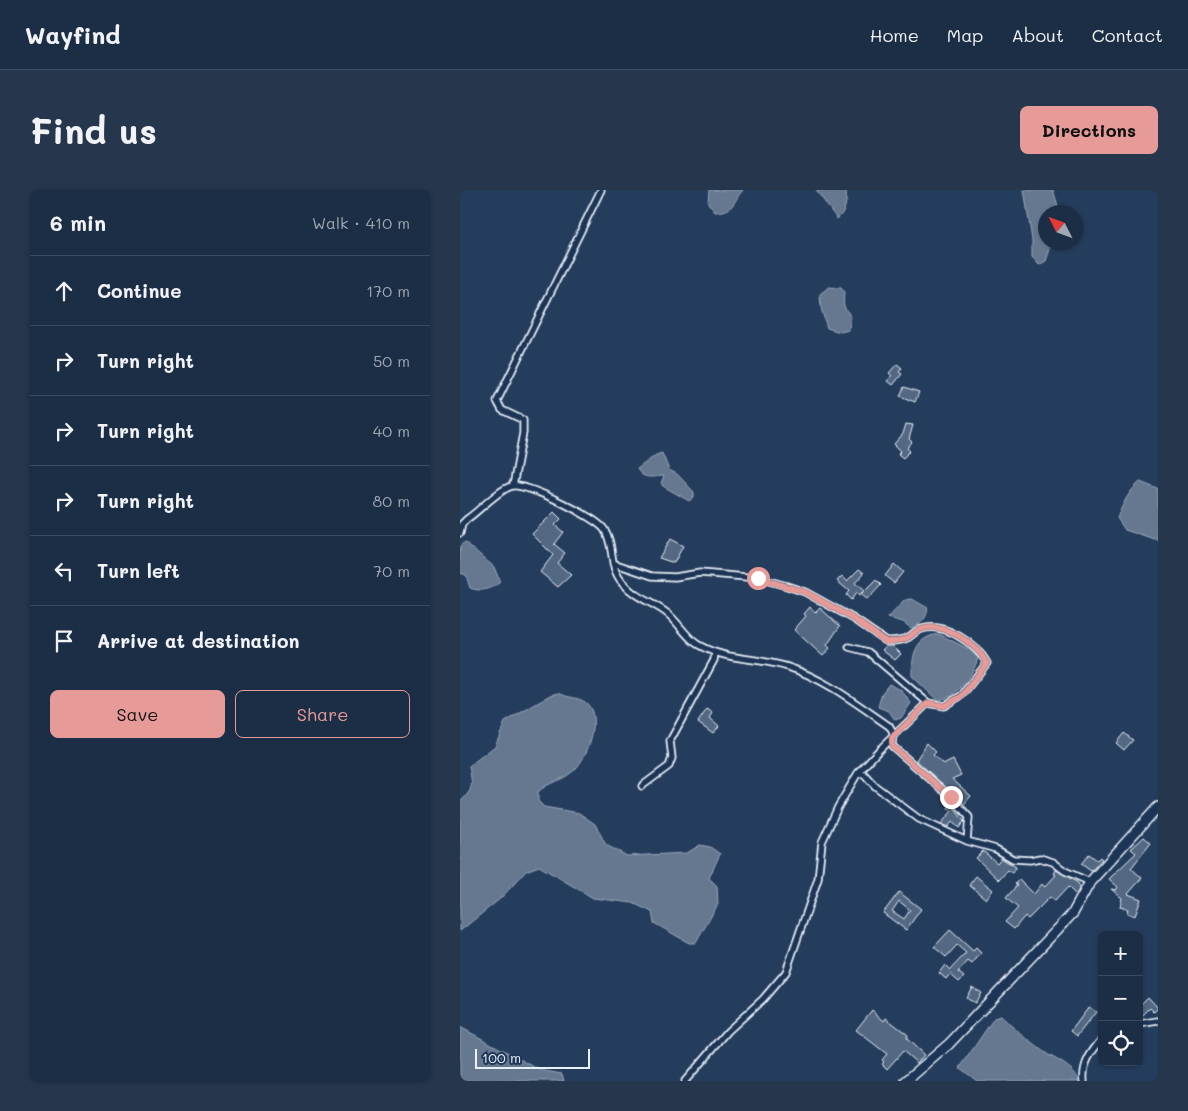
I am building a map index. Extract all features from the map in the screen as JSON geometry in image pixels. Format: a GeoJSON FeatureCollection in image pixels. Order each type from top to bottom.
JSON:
{"type":"FeatureCollection","features":[{"type":"Feature","properties":{"kind":"street"},"geometry":{"type":"LineString","coordinates":[[513,486],[523,433],[523,420],[502,410],[497,401],[601,190]]}},
{"type":"Feature","properties":{"kind":"street"},"geometry":{"type":"LineString","coordinates":[[460,533],[462,524],[467,519],[501,492],[513,486],[524,487],[541,494],[592,519],[604,528],[609,540],[613,563],[621,581],[634,594],[666,612],[695,642],[715,653],[776,664],[809,675],[835,689],[889,726],[893,733],[892,746],[951,797],[968,817],[967,841]]}},
{"type":"Feature","properties":{"kind":"street"},"geometry":{"type":"LineString","coordinates":[[613,563],[652,576],[675,577],[700,573],[758,578],[805,592],[854,619],[886,642],[907,638],[921,629],[937,627],[973,646],[987,663],[962,696],[944,706],[928,703],[868,652],[849,647]]}},
{"type":"Feature","properties":{"kind":"street"},"geometry":{"type":"LineString","coordinates":[[642,786],[669,766],[672,758],[670,741],[684,712],[714,660],[715,653]]}},
{"type":"Feature","properties":{"kind":"street"},"geometry":{"type":"LineString","coordinates":[[686,1081],[728,1031],[763,1000],[786,972],[818,879],[822,842],[838,807],[858,774],[928,703]]}},
{"type":"Feature","properties":{"kind":"street"},"geometry":{"type":"LineString","coordinates":[[858,774],[864,774],[888,797],[919,819],[967,841],[996,849],[1013,859],[1030,860],[1040,858],[1052,862],[1065,871],[1090,882]]}},
{"type":"Feature","properties":{"kind":"street"},"geometry":{"type":"LineString","coordinates":[[906,1081],[949,1044],[1073,913],[1090,882],[1158,807]]}},
{"type":"Feature","properties":{"kind":"street"},"geometry":{"type":"LineString","coordinates":[[1143,1023],[1158,1021]]}},
{"type":"Feature","properties":{"kind":"street"},"geometry":{"type":"LineString","coordinates":[[1084,1081],[1083,1070],[1090,1053],[1098,1044]]}},
{"type":"Feature","properties":{"kind":"water"},"geometry":{"type":"Polygon","coordinates":[[[709,190],[743,190],[730,208],[715,212],[708,203],[709,190]]]}},
{"type":"Feature","properties":{"kind":"water"},"geometry":{"type":"Polygon","coordinates":[[[816,190],[846,190],[845,206],[837,219],[816,190]]]}},
{"type":"Feature","properties":{"kind":"water"},"geometry":{"type":"Polygon","coordinates":[[[1024,190],[1053,190],[1058,205],[1038,205],[1038,250],[1050,250],[1046,261],[1039,265],[1032,257],[1032,240],[1024,190]]]}},
{"type":"Feature","properties":{"kind":"water"},"geometry":{"type":"Polygon","coordinates":[[[829,287],[841,288],[844,292],[844,306],[851,317],[849,330],[840,332],[827,328],[821,308],[820,294],[829,287]]]}},
{"type":"Feature","properties":{"kind":"water"},"geometry":{"type":"Polygon","coordinates":[[[662,453],[669,470],[677,474],[694,492],[694,497],[689,501],[663,486],[661,483],[664,476],[646,476],[637,469],[656,455],[662,453]]]}},
{"type":"Feature","properties":{"kind":"water"},"geometry":{"type":"Polygon","coordinates":[[[1140,482],[1158,489],[1158,541],[1125,530],[1117,518],[1129,494],[1140,482]]]}},
{"type":"Feature","properties":{"kind":"water"},"geometry":{"type":"Polygon","coordinates":[[[465,542],[494,567],[500,582],[497,585],[486,590],[470,588],[466,575],[460,573],[460,546],[465,542]]]}},
{"type":"Feature","properties":{"kind":"water"},"geometry":{"type":"Polygon","coordinates":[[[912,599],[928,608],[925,618],[921,623],[911,628],[903,622],[888,618],[905,600],[912,599]]]}},
{"type":"Feature","properties":{"kind":"water"},"geometry":{"type":"Polygon","coordinates":[[[939,634],[970,650],[978,658],[963,685],[950,696],[937,700],[912,676],[912,668],[916,648],[925,639],[939,634]]]}},
{"type":"Feature","properties":{"kind":"water"},"geometry":{"type":"Polygon","coordinates":[[[889,684],[901,690],[911,703],[901,718],[895,720],[889,711],[878,707],[882,693],[889,684]]]}},
{"type":"Feature","properties":{"kind":"water"},"geometry":{"type":"Polygon","coordinates":[[[559,693],[582,700],[591,708],[593,727],[591,738],[578,766],[568,775],[538,792],[538,801],[544,807],[579,813],[595,824],[606,845],[627,856],[687,853],[700,845],[710,847],[720,854],[709,878],[717,886],[718,904],[696,943],[689,943],[654,923],[652,912],[633,903],[593,898],[539,866],[526,871],[501,898],[460,931],[460,802],[471,786],[469,766],[495,746],[505,722],[551,695],[559,693]]]}},
{"type":"Feature","properties":{"kind":"water"},"geometry":{"type":"Polygon","coordinates":[[[1001,1016],[1045,1053],[1068,1066],[1079,1081],[977,1081],[960,1068],[994,1018],[1001,1016]]]}},
{"type":"Feature","properties":{"kind":"water"},"geometry":{"type":"Polygon","coordinates":[[[460,1027],[540,1070],[562,1074],[564,1081],[460,1081],[460,1027]]]}},
{"type":"Feature","properties":{"kind":"building"},"geometry":{"type":"Polygon","coordinates":[[[897,364],[902,368],[899,372],[902,374],[893,385],[888,381],[892,376],[889,373],[897,364]]]}},
{"type":"Feature","properties":{"kind":"building"},"geometry":{"type":"Polygon","coordinates":[[[904,387],[919,392],[915,402],[900,396],[904,387]]]}},
{"type":"Feature","properties":{"kind":"building"},"geometry":{"type":"Polygon","coordinates":[[[906,424],[913,425],[909,439],[912,442],[907,448],[910,451],[903,458],[898,454],[901,451],[894,444],[903,434],[906,424]]]}},
{"type":"Feature","properties":{"kind":"building"},"geometry":{"type":"Polygon","coordinates":[[[554,512],[561,519],[555,525],[563,532],[554,544],[565,553],[557,563],[571,575],[558,587],[540,572],[553,555],[532,534],[554,512]]]}},
{"type":"Feature","properties":{"kind":"building"},"geometry":{"type":"Polygon","coordinates":[[[670,539],[683,546],[674,563],[659,558],[670,539]]]}},
{"type":"Feature","properties":{"kind":"building"},"geometry":{"type":"Polygon","coordinates":[[[894,564],[903,572],[894,583],[885,576],[894,564]]]}},
{"type":"Feature","properties":{"kind":"building"},"geometry":{"type":"Polygon","coordinates":[[[859,569],[864,573],[855,583],[864,591],[859,596],[856,593],[851,600],[846,595],[849,591],[837,581],[842,576],[847,581],[859,569]]]}},
{"type":"Feature","properties":{"kind":"building"},"geometry":{"type":"Polygon","coordinates":[[[876,580],[881,585],[867,600],[861,595],[876,580]]]}},
{"type":"Feature","properties":{"kind":"building"},"geometry":{"type":"Polygon","coordinates":[[[810,607],[815,613],[820,608],[840,626],[827,645],[830,648],[823,656],[794,630],[806,616],[804,614],[810,607]]]}},
{"type":"Feature","properties":{"kind":"building"},"geometry":{"type":"Polygon","coordinates":[[[886,646],[893,646],[901,654],[895,660],[882,650],[886,646]]]}},
{"type":"Feature","properties":{"kind":"building"},"geometry":{"type":"Polygon","coordinates":[[[707,709],[713,713],[710,718],[719,726],[713,733],[698,722],[707,709]]]}},
{"type":"Feature","properties":{"kind":"building"},"geometry":{"type":"Polygon","coordinates":[[[1124,733],[1133,740],[1124,750],[1116,743],[1124,733]]]}},
{"type":"Feature","properties":{"kind":"building"},"geometry":{"type":"Polygon","coordinates":[[[927,743],[936,752],[933,755],[941,762],[945,764],[953,760],[961,775],[952,779],[971,796],[964,804],[916,760],[927,743]]]}},
{"type":"Feature","properties":{"kind":"building"},"geometry":{"type":"Polygon","coordinates":[[[951,804],[964,821],[959,828],[952,822],[948,827],[941,824],[952,811],[948,808],[951,804]]]}},
{"type":"Feature","properties":{"kind":"building"},"geometry":{"type":"Polygon","coordinates":[[[1144,837],[1151,843],[1131,868],[1142,878],[1128,894],[1141,899],[1135,916],[1127,913],[1128,909],[1120,907],[1122,898],[1111,889],[1116,890],[1118,887],[1109,879],[1136,853],[1131,849],[1144,837]]]}},
{"type":"Feature","properties":{"kind":"building"},"geometry":{"type":"Polygon","coordinates":[[[983,851],[997,863],[1001,858],[1016,867],[1012,873],[1008,870],[999,880],[976,858],[983,851]]]}},
{"type":"Feature","properties":{"kind":"building"},"geometry":{"type":"Polygon","coordinates":[[[1089,854],[1097,860],[1100,857],[1102,859],[1091,871],[1081,864],[1089,854]]]}},
{"type":"Feature","properties":{"kind":"building"},"geometry":{"type":"Polygon","coordinates":[[[1056,870],[1078,883],[1080,887],[1076,895],[1068,887],[1055,901],[1050,897],[1028,919],[1025,916],[1014,929],[1005,922],[1018,908],[1006,898],[1017,885],[1015,884],[1019,879],[1034,894],[1042,884],[1045,887],[1056,875],[1054,874],[1056,870]]]}},
{"type":"Feature","properties":{"kind":"building"},"geometry":{"type":"Polygon","coordinates":[[[976,876],[993,890],[986,899],[969,885],[976,876]]]}},
{"type":"Feature","properties":{"kind":"building"},"geometry":{"type":"Polygon","coordinates":[[[899,892],[921,909],[906,930],[883,913],[899,892]],[[899,901],[892,911],[904,919],[910,910],[899,901]]]}},
{"type":"Feature","properties":{"kind":"building"},"geometry":{"type":"Polygon","coordinates":[[[950,930],[973,951],[976,948],[981,953],[972,964],[968,961],[958,972],[964,977],[959,982],[950,974],[946,979],[939,973],[945,965],[950,970],[966,953],[957,945],[946,957],[934,947],[950,930]]]}},
{"type":"Feature","properties":{"kind":"building"},"geometry":{"type":"Polygon","coordinates":[[[972,987],[981,993],[975,1003],[966,998],[972,987]]]}},
{"type":"Feature","properties":{"kind":"building"},"geometry":{"type":"Polygon","coordinates":[[[1148,997],[1158,1008],[1154,1012],[1150,1008],[1143,1015],[1143,1002],[1148,997]]]}},
{"type":"Feature","properties":{"kind":"building"},"geometry":{"type":"Polygon","coordinates":[[[1089,1007],[1096,1012],[1077,1036],[1071,1031],[1089,1007]]]}},
{"type":"Feature","properties":{"kind":"building"},"geometry":{"type":"Polygon","coordinates":[[[872,1010],[884,1021],[886,1018],[908,1035],[906,1038],[924,1055],[917,1063],[903,1051],[887,1069],[882,1064],[884,1062],[882,1060],[887,1054],[856,1030],[872,1010]]]}},
{"type":"Feature","properties":{"kind":"route"},"geometry":{"type":"LineString","coordinates":[[758,578],[805,592],[829,607],[854,619],[886,642],[907,638],[921,629],[937,627],[973,646],[982,655],[987,663],[962,696],[944,706],[928,703],[892,738],[892,746],[951,797]]}}]}
